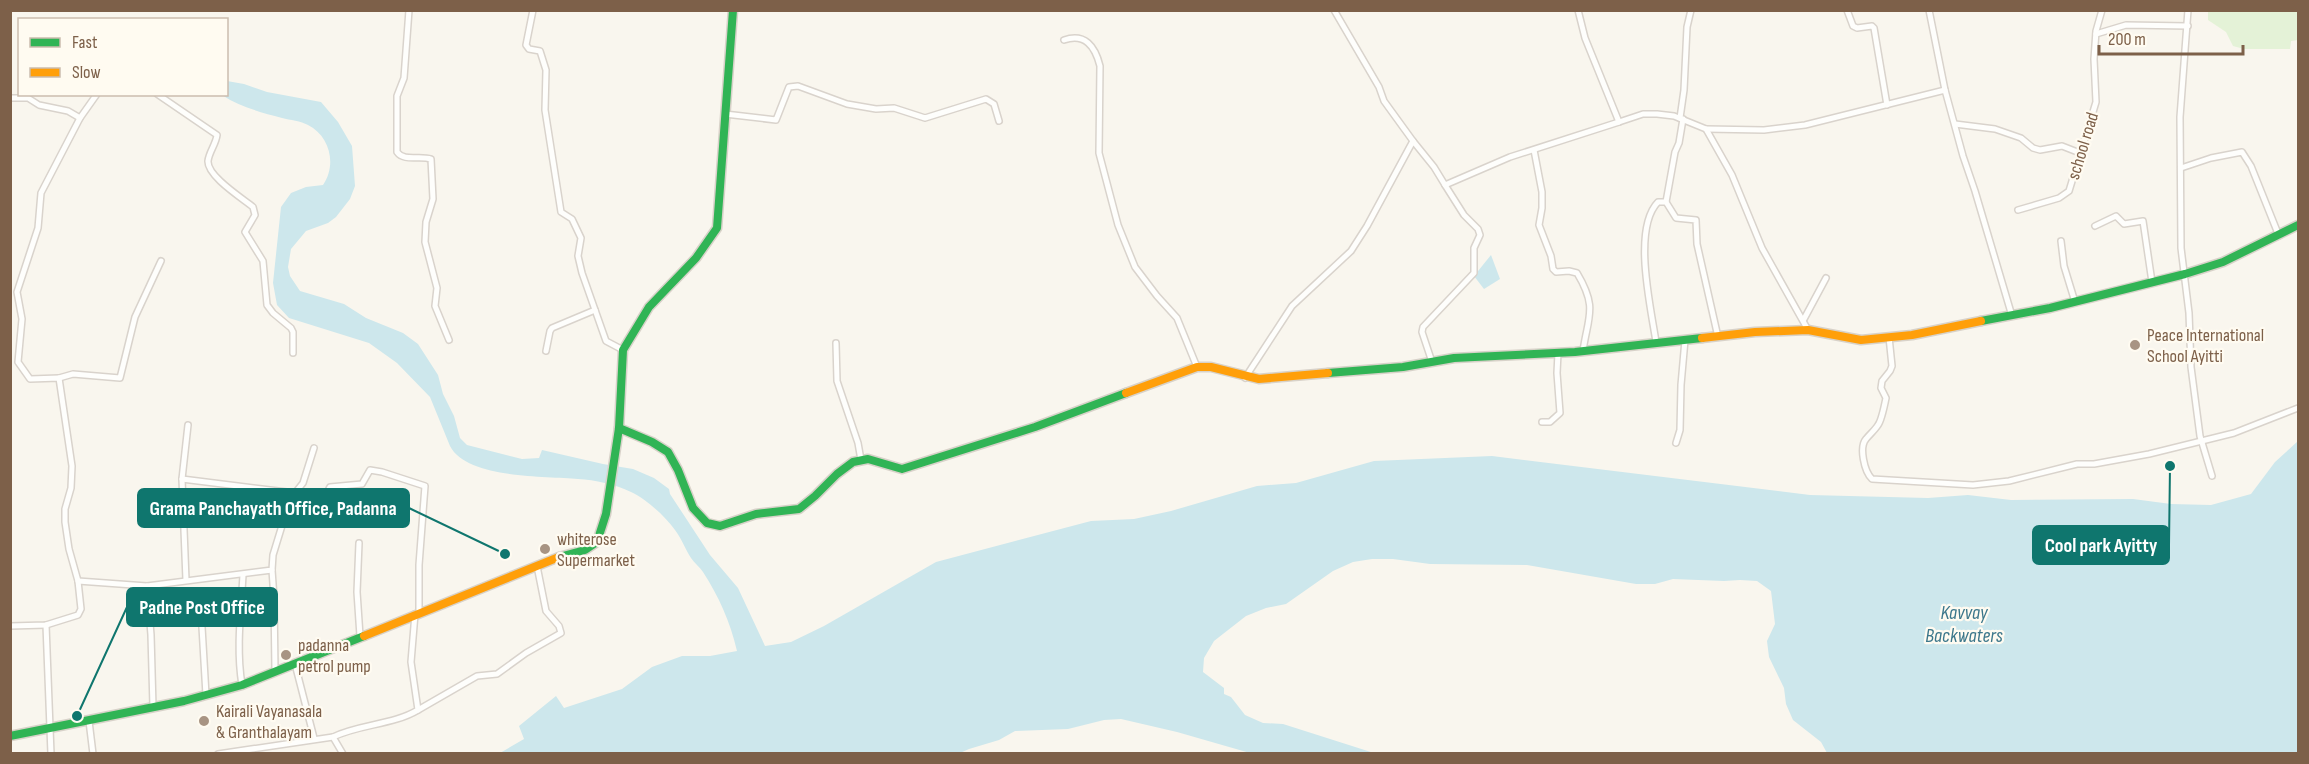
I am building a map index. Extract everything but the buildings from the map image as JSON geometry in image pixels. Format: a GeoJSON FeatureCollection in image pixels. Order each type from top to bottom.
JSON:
{"type":"FeatureCollection","features":[{"type":"Feature","properties":{"kind":"main road"},"geometry":{"type":"LineString","coordinates":[[10,736],[153,707],[242,685],[417,613],[592,546],[600,536],[606,514],[619,428],[623,350],[649,307],[696,258],[717,228],[733,10]]}},
{"type":"Feature","properties":{"kind":"main road"},"geometry":{"type":"LineString","coordinates":[[619,428],[667,450],[698,516],[718,527],[755,514],[799,508],[840,470],[861,460],[872,460],[902,469],[1035,427],[1197,367],[1259,379],[1359,371],[1503,354],[1582,351],[1656,342],[1808,330],[1861,340],[1912,335],[2075,302],[2185,274],[2223,262],[2298,225]]}},
{"type":"Feature","properties":{"kind":"street"},"geometry":{"type":"LineString","coordinates":[[409,10],[404,78],[397,96],[397,152],[403,157],[420,156],[431,159],[433,199],[426,222],[425,242],[437,288],[435,306],[449,340]]}},
{"type":"Feature","properties":{"kind":"street"},"geometry":{"type":"LineString","coordinates":[[533,10],[526,45],[530,49],[540,51],[546,70],[544,110],[561,212],[572,219],[581,238],[578,256],[606,341],[623,350]]}},
{"type":"Feature","properties":{"kind":"street"},"geometry":{"type":"LineString","coordinates":[[1334,10],[1379,87],[1384,101],[1434,167],[1464,215],[1478,229],[1480,235],[1474,249],[1474,273],[1424,327],[1422,332],[1432,362]]}},
{"type":"Feature","properties":{"kind":"street"},"geometry":{"type":"LineString","coordinates":[[1578,10],[1585,38],[1619,122]]}},
{"type":"Feature","properties":{"kind":"street"},"geometry":{"type":"LineString","coordinates":[[1691,10],[1686,36],[1680,138],[1675,152],[1666,202],[1676,218],[1696,220],[1697,244],[1718,337]]}},
{"type":"Feature","properties":{"kind":"street"},"geometry":{"type":"LineString","coordinates":[[1847,10],[1853,26],[1857,28],[1872,26],[1874,28],[1887,105]]}},
{"type":"Feature","properties":{"kind":"street"},"geometry":{"type":"LineString","coordinates":[[1929,10],[1945,90],[2012,316]]}},
{"type":"Feature","properties":{"kind":"street","name":"school road"},"geometry":{"type":"LineString","coordinates":[[2018,210],[2067,194],[2096,102],[2094,59],[2096,34],[2102,10]]}},
{"type":"Feature","properties":{"kind":"street"},"geometry":{"type":"LineString","coordinates":[[2188,10],[2182,79],[2181,248],[2189,313],[2190,367],[2202,441],[2212,476]]}},
{"type":"Feature","properties":{"kind":"street"},"geometry":{"type":"LineString","coordinates":[[2096,34],[2126,25],[2188,26]]}},
{"type":"Feature","properties":{"kind":"street"},"geometry":{"type":"LineString","coordinates":[[1064,40],[1074,37],[1085,41],[1097,54],[1100,66],[1100,153],[1118,225],[1135,267],[1157,296],[1178,318],[1197,367]]}},
{"type":"Feature","properties":{"kind":"street"},"geometry":{"type":"LineString","coordinates":[[726,114],[776,120],[789,87],[798,86],[847,104],[876,109],[894,108],[925,118],[986,99],[994,104],[999,121]]}},
{"type":"Feature","properties":{"kind":"street"},"geometry":{"type":"LineString","coordinates":[[1445,185],[1510,158],[1643,114],[1682,119],[1706,129],[1764,130],[1805,125],[1945,90]]}},
{"type":"Feature","properties":{"kind":"street"},"geometry":{"type":"LineString","coordinates":[[96,96],[80,118],[41,193],[38,228],[17,292],[22,319],[18,362],[30,379],[59,378],[73,374],[120,378],[135,317],[161,261]]}},
{"type":"Feature","properties":{"kind":"street"},"geometry":{"type":"LineString","coordinates":[[161,96],[218,135],[208,159],[208,166],[220,182],[253,207],[255,215],[245,232],[263,261],[267,304],[293,332],[292,353]]}},
{"type":"Feature","properties":{"kind":"street"},"geometry":{"type":"LineString","coordinates":[[10,98],[28,98],[44,106],[59,107],[80,118]]}},
{"type":"Feature","properties":{"kind":"street"},"geometry":{"type":"LineString","coordinates":[[1955,124],[1995,129],[2021,138],[2033,148],[2040,150],[2062,146],[2080,153]]}},
{"type":"Feature","properties":{"kind":"street"},"geometry":{"type":"LineString","coordinates":[[1706,129],[1732,175],[1762,248],[1804,319],[1808,330]]}},
{"type":"Feature","properties":{"kind":"street"},"geometry":{"type":"LineString","coordinates":[[1245,378],[1292,306],[1351,251],[1413,141]]}},
{"type":"Feature","properties":{"kind":"street"},"geometry":{"type":"LineString","coordinates":[[1534,150],[1542,204],[1539,225],[1551,256],[1553,269],[1556,272],[1577,273],[1591,309],[1582,351]]}},
{"type":"Feature","properties":{"kind":"street"},"geometry":{"type":"LineString","coordinates":[[2181,168],[2211,158],[2242,152],[2251,166],[2279,236]]}},
{"type":"Feature","properties":{"kind":"street"},"geometry":{"type":"LineString","coordinates":[[1656,342],[1647,284],[1646,241],[1652,208],[1658,202],[1666,202]]}},
{"type":"Feature","properties":{"kind":"street"},"geometry":{"type":"LineString","coordinates":[[2095,226],[2116,216],[2124,224],[2143,221],[2152,282]]}},
{"type":"Feature","properties":{"kind":"street"},"geometry":{"type":"LineString","coordinates":[[2061,241],[2064,266],[2075,302]]}},
{"type":"Feature","properties":{"kind":"street"},"geometry":{"type":"LineString","coordinates":[[1804,319],[1826,278]]}},
{"type":"Feature","properties":{"kind":"street"},"geometry":{"type":"LineString","coordinates":[[546,351],[552,328],[595,310]]}},
{"type":"Feature","properties":{"kind":"street"},"geometry":{"type":"LineString","coordinates":[[1889,337],[1892,366],[1881,381],[1881,388],[1886,398],[1881,411],[1880,423],[1865,440],[1863,448],[1868,476],[1872,479],[1973,485],[1993,483],[2029,477],[2077,464],[2094,464],[2149,454],[2202,441],[2234,433],[2298,408]]}},
{"type":"Feature","properties":{"kind":"street"},"geometry":{"type":"LineString","coordinates":[[1676,442],[1680,430],[1685,340]]}},
{"type":"Feature","properties":{"kind":"street"},"geometry":{"type":"LineString","coordinates":[[836,343],[837,381],[858,443],[861,460]]}},
{"type":"Feature","properties":{"kind":"street"},"geometry":{"type":"LineString","coordinates":[[1542,422],[1550,422],[1560,413],[1558,352]]}},
{"type":"Feature","properties":{"kind":"street"},"geometry":{"type":"LineString","coordinates":[[10,367],[18,362]]}},
{"type":"Feature","properties":{"kind":"street"},"geometry":{"type":"LineString","coordinates":[[10,626],[46,625],[78,615],[81,609],[78,581],[69,549],[65,522],[72,466],[59,378]]}},
{"type":"Feature","properties":{"kind":"street"},"geometry":{"type":"LineString","coordinates":[[186,580],[182,458],[188,424]]}},
{"type":"Feature","properties":{"kind":"street"},"geometry":{"type":"LineString","coordinates":[[275,671],[273,555],[289,502],[303,483],[314,448]]}},
{"type":"Feature","properties":{"kind":"street"},"geometry":{"type":"LineString","coordinates":[[289,502],[323,500],[330,487],[362,484],[370,470],[425,486],[417,613],[411,662],[418,710]]}},
{"type":"Feature","properties":{"kind":"street"},"geometry":{"type":"LineString","coordinates":[[182,479],[295,493]]}},
{"type":"Feature","properties":{"kind":"street"},"geometry":{"type":"LineString","coordinates":[[359,543],[357,592],[360,636]]}},
{"type":"Feature","properties":{"kind":"street"},"geometry":{"type":"LineString","coordinates":[[218,753],[333,737],[361,726],[395,720],[457,689],[477,675],[497,674],[526,653],[561,633],[559,626],[546,611],[537,566]]}},
{"type":"Feature","properties":{"kind":"street"},"geometry":{"type":"LineString","coordinates":[[78,581],[147,586],[272,570]]}},
{"type":"Feature","properties":{"kind":"street"},"geometry":{"type":"LineString","coordinates":[[242,685],[239,670],[239,633],[243,575]]}},
{"type":"Feature","properties":{"kind":"street"},"geometry":{"type":"LineString","coordinates":[[147,586],[153,707]]}},
{"type":"Feature","properties":{"kind":"street"},"geometry":{"type":"LineString","coordinates":[[204,617],[206,695]]}},
{"type":"Feature","properties":{"kind":"street"},"geometry":{"type":"LineString","coordinates":[[46,625],[51,753]]}},
{"type":"Feature","properties":{"kind":"street"},"geometry":{"type":"LineString","coordinates":[[296,664],[314,738]]}},
{"type":"Feature","properties":{"kind":"street"},"geometry":{"type":"LineString","coordinates":[[88,721],[93,753]]}},
{"type":"Feature","properties":{"kind":"street"},"geometry":{"type":"LineString","coordinates":[[333,737],[343,753]]}},
{"type":"Feature","properties":{"kind":"green space"},"geometry":{"type":"Polygon","coordinates":[[[2208,11],[2298,11],[2298,40],[2291,41],[2290,49],[2244,49],[2233,46],[2226,32],[2208,20],[2208,11]]]}},
{"type":"Feature","properties":{"kind":"water","name":"Kavvay Backwaters"},"geometry":{"type":"Polygon","coordinates":[[[228,81],[267,92],[321,102],[338,122],[352,146],[355,186],[350,199],[336,217],[328,223],[306,231],[291,249],[288,267],[290,276],[300,291],[344,304],[366,318],[403,333],[418,344],[438,375],[460,438],[467,445],[522,459],[539,458],[542,450],[633,469],[654,478],[669,489],[710,555],[738,588],[765,646],[791,642],[824,626],[936,562],[1091,521],[1134,519],[1171,511],[1257,486],[1296,483],[1374,461],[1492,456],[1810,495],[1928,498],[1968,495],[2011,500],[2133,499],[2171,504],[2211,505],[2251,494],[2275,462],[2298,441],[2298,753],[1827,753],[1821,742],[1793,720],[1786,704],[1784,688],[1769,657],[1767,641],[1775,624],[1771,591],[1757,581],[1673,579],[1655,584],[1636,584],[1527,565],[1430,564],[1393,559],[1372,559],[1353,562],[1333,571],[1286,604],[1266,608],[1246,616],[1214,641],[1204,658],[1203,672],[1224,688],[1224,694],[1231,697],[1245,715],[1263,723],[1283,724],[1374,753],[1250,753],[1121,719],[1104,720],[1068,729],[1015,731],[999,740],[960,753],[500,753],[524,739],[519,726],[556,696],[564,708],[622,689],[652,667],[682,656],[710,656],[737,651],[727,619],[709,581],[691,558],[677,533],[661,514],[643,499],[625,489],[598,481],[508,474],[473,465],[459,457],[450,446],[430,397],[397,363],[369,343],[289,318],[277,305],[273,283],[281,207],[291,193],[306,187],[323,185],[330,169],[329,152],[322,136],[308,125],[236,103],[224,96],[228,96],[228,81]]]}},
{"type":"Feature","properties":{"kind":"water"},"geometry":{"type":"Polygon","coordinates":[[[1491,255],[1500,279],[1484,289],[1474,276],[1491,255]]]}},
{"type":"Feature","properties":{"kind":"traffic: fast"},"geometry":{"type":"LineString","coordinates":[[559,557],[585,550],[597,542],[606,514],[619,428],[623,350],[649,307],[696,258],[717,228],[733,10]]}},
{"type":"Feature","properties":{"kind":"traffic: fast"},"geometry":{"type":"LineString","coordinates":[[1981,321],[2050,308],[2185,274],[2223,262],[2298,225]]}},
{"type":"Feature","properties":{"kind":"traffic: fast"},"geometry":{"type":"LineString","coordinates":[[1328,373],[1403,367],[1454,358],[1575,352],[1702,338]]}},
{"type":"Feature","properties":{"kind":"traffic: fast"},"geometry":{"type":"LineString","coordinates":[[619,428],[652,442],[668,452],[693,508],[707,523],[720,526],[756,514],[799,509],[853,462],[868,459],[902,469],[1035,427],[1126,393]]}},
{"type":"Feature","properties":{"kind":"traffic: fast"},"geometry":{"type":"LineString","coordinates":[[10,736],[184,701],[242,685],[364,636]]}},
{"type":"Feature","properties":{"kind":"traffic: slow"},"geometry":{"type":"LineString","coordinates":[[1702,338],[1755,332],[1808,330],[1861,340],[1912,335],[1981,321]]}},
{"type":"Feature","properties":{"kind":"traffic: slow"},"geometry":{"type":"LineString","coordinates":[[1126,393],[1197,367],[1211,367],[1259,379],[1328,373]]}},
{"type":"Feature","properties":{"kind":"traffic: slow"},"geometry":{"type":"LineString","coordinates":[[364,636],[559,557]]}},
{"type":"Feature","properties":{"kind":"place","name":"Peace International School Ayitti"},"geometry":{"type":"Point","coordinates":[2135,345]}},
{"type":"Feature","properties":{"kind":"place","name":"Cool park Ayitty"},"geometry":{"type":"Point","coordinates":[2170,466]}},
{"type":"Feature","properties":{"kind":"place","name":"whiterose Supermarket"},"geometry":{"type":"Point","coordinates":[545,549]}},
{"type":"Feature","properties":{"kind":"place","name":"Grama Panchayath Office, Padanna"},"geometry":{"type":"Point","coordinates":[505,554]}},
{"type":"Feature","properties":{"kind":"place","name":"padanna petrol pump"},"geometry":{"type":"Point","coordinates":[286,655]}},
{"type":"Feature","properties":{"kind":"place","name":"Padne Post Office"},"geometry":{"type":"Point","coordinates":[77,716]}},
{"type":"Feature","properties":{"kind":"place","name":"Kairali Vayanasala & Granthalayam"},"geometry":{"type":"Point","coordinates":[204,721]}}]}
